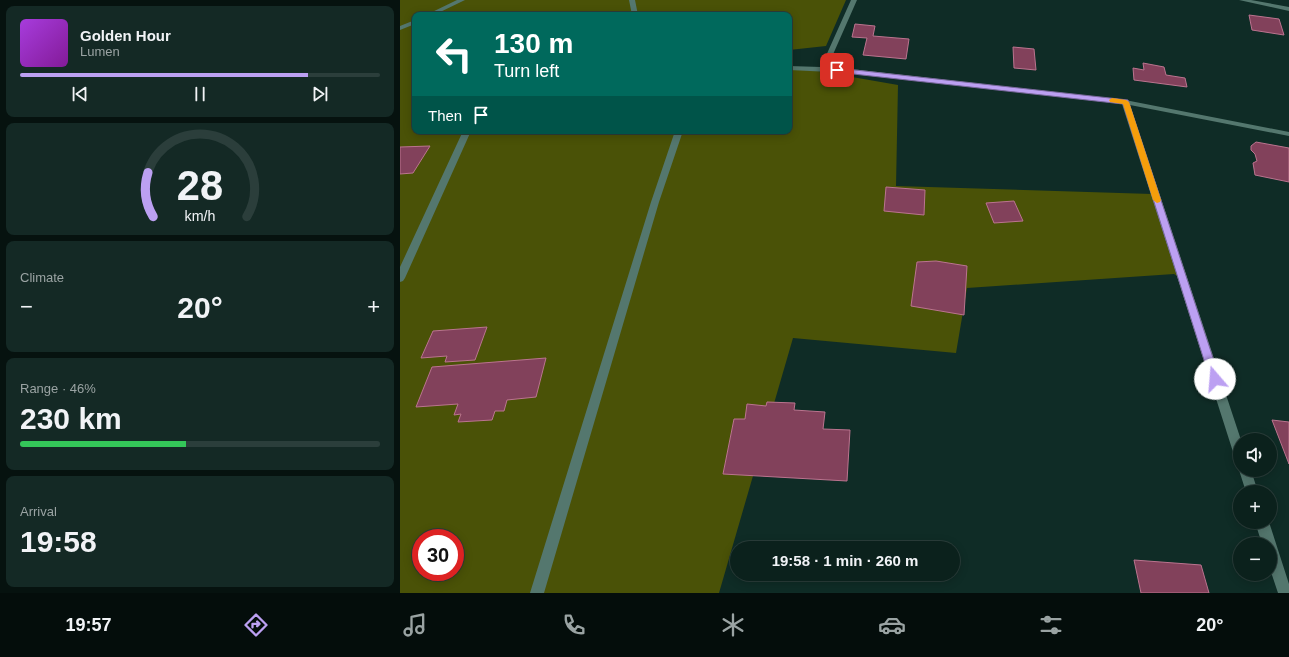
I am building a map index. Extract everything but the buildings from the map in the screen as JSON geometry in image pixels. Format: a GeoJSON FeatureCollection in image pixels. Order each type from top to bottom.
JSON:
{"type":"FeatureCollection","features":[{"type":"Feature","properties":{"kind":"street"},"geometry":{"type":"LineString","coordinates":[[436,12],[462,0]]}},
{"type":"Feature","properties":{"kind":"street"},"geometry":{"type":"LineString","coordinates":[[632,0],[634,12]]}},
{"type":"Feature","properties":{"kind":"street"},"geometry":{"type":"LineString","coordinates":[[822,70],[854,0]]}},
{"type":"Feature","properties":{"kind":"street"},"geometry":{"type":"LineString","coordinates":[[1242,0],[1289,9]]}},
{"type":"Feature","properties":{"kind":"street"},"geometry":{"type":"LineString","coordinates":[[400,28],[412,23]]}},
{"type":"Feature","properties":{"kind":"street"},"geometry":{"type":"LineString","coordinates":[[792,68],[859,72],[1126,102],[1289,134]]}},
{"type":"Feature","properties":{"kind":"street"},"geometry":{"type":"LineString","coordinates":[[1126,102],[1233,433]]}},
{"type":"Feature","properties":{"kind":"street"},"geometry":{"type":"LineString","coordinates":[[400,278],[466,134]]}},
{"type":"Feature","properties":{"kind":"street"},"geometry":{"type":"LineString","coordinates":[[538,593],[655,202],[678,134]]}},
{"type":"Feature","properties":{"kind":"street"},"geometry":{"type":"LineString","coordinates":[[1277,569],[1285,593]]}},
{"type":"Feature","properties":{"kind":"green space"},"geometry":{"type":"Polygon","coordinates":[[[400,0],[846,0],[826,46],[792,50],[792,12],[412,12],[412,134],[792,134],[792,67],[898,85],[896,186],[1152,194],[1177,276],[1174,274],[967,288],[956,353],[793,338],[734,541],[730,541],[730,555],[719,593],[400,593],[400,0]]]}},
{"type":"Feature","properties":{"kind":"slow traffic"},"geometry":{"type":"LineString","coordinates":[[1112,100],[1126,102],[1157,200]]}},
{"type":"Feature","properties":{"kind":"route"},"geometry":{"type":"LineString","coordinates":[[837,70],[1126,102],[1215,379]]}}]}
